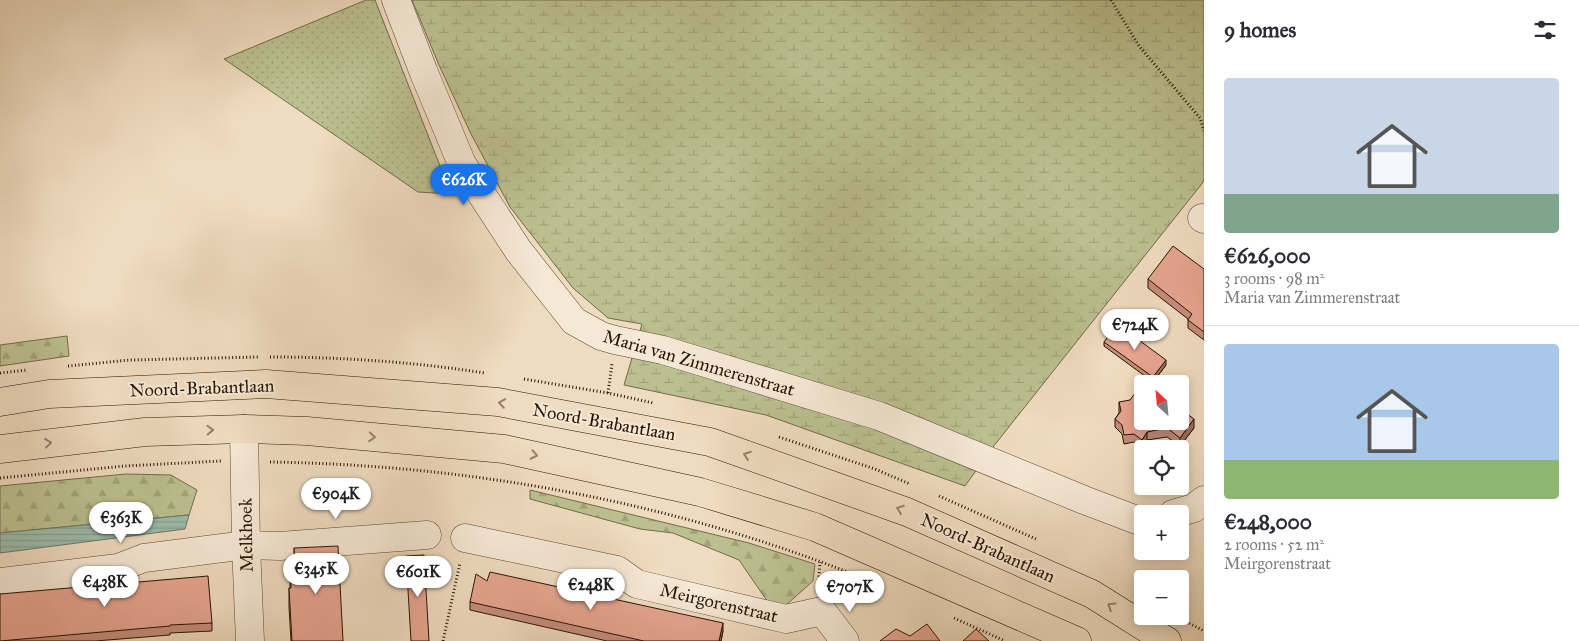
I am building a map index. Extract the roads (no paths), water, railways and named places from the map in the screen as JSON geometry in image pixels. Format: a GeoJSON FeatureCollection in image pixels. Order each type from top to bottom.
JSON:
{"type":"FeatureCollection","features":[{"type":"Feature","properties":{"kind":"main road","name":"Noord-Brabantlaan"},"geometry":{"type":"LineString","coordinates":[[0,402],[49,394],[266,384],[498,402],[710,442],[907,512],[1092,594],[1167,641]]}},
{"type":"Feature","properties":{"kind":"main road"},"geometry":{"type":"LineString","coordinates":[[0,449],[145,432],[244,429],[307,431],[504,449],[700,492],[815,527],[1077,641]]}},
{"type":"Feature","properties":{"kind":"street","name":"Maria van Zimmerenstraat"},"geometry":{"type":"LineString","coordinates":[[396,0],[462,164],[518,250],[574,321],[601,336],[663,350],[879,416],[1134,519]]}},
{"type":"Feature","properties":{"kind":"street","name":"Melkhoek"},"geometry":{"type":"LineString","coordinates":[[244,429],[250,641]]}},
{"type":"Feature","properties":{"kind":"street"},"geometry":{"type":"LineString","coordinates":[[1189,509],[1204,500]]}},
{"type":"Feature","properties":{"kind":"street"},"geometry":{"type":"LineString","coordinates":[[0,582],[118,568],[144,558],[246,545],[280,546],[427,535]]}},
{"type":"Feature","properties":{"kind":"street","name":"Meirgorenstraat"},"geometry":{"type":"LineString","coordinates":[[465,538],[617,570],[637,584],[786,619],[822,611],[845,641]]}}]}
